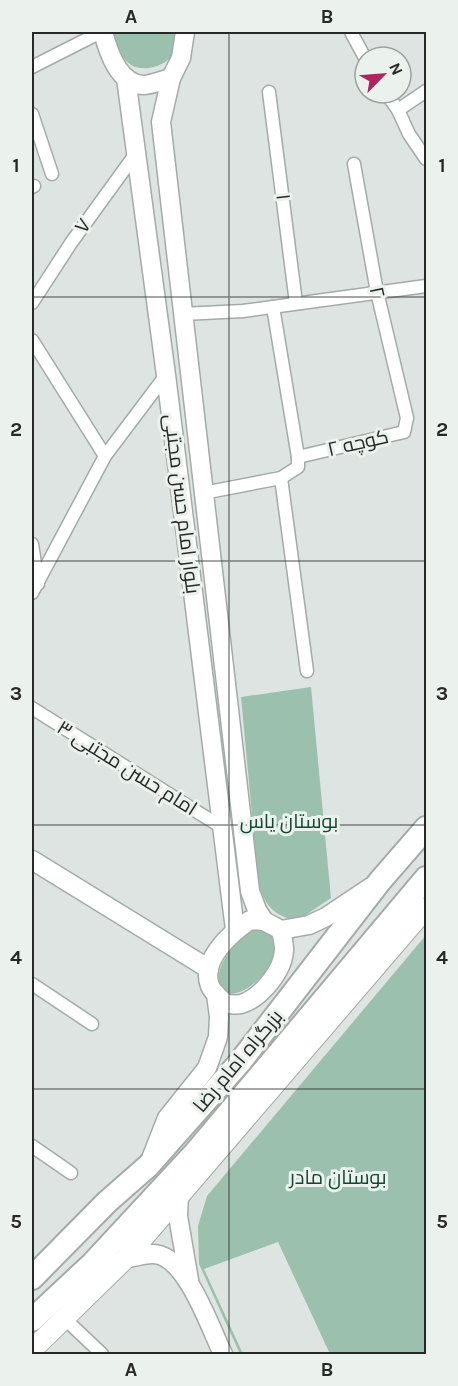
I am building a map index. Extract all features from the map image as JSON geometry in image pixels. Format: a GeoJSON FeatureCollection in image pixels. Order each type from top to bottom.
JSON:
{"type":"FeatureCollection","features":[{"type":"Feature","properties":{"kind":"highway","name":"بزرگراه امام رضا"},"geometry":{"type":"LineString","coordinates":[[32,1278],[107,1202],[148,1166],[240,1062],[380,881],[426,828]]}},
{"type":"Feature","properties":{"kind":"highway","name":"بزرگراه امام رضا"},"geometry":{"type":"LineString","coordinates":[[32,1320],[92,1264],[195,1154],[426,878]]}},
{"type":"Feature","properties":{"kind":"main road"},"geometry":{"type":"LineString","coordinates":[[102,32],[110,56],[126,78],[142,85],[171,78]]}},
{"type":"Feature","properties":{"kind":"main road","name":"بلوار امام حسن مجتبی"},"geometry":{"type":"LineString","coordinates":[[185,32],[181,58],[171,78],[161,122],[250,891],[264,921]]}},
{"type":"Feature","properties":{"kind":"main road","name":"بلوار امام حسن مجتبی"},"geometry":{"type":"LineString","coordinates":[[126,78],[166,375],[235,930]]}},
{"type":"Feature","properties":{"kind":"main road"},"geometry":{"type":"LineString","coordinates":[[32,860],[209,969]]}},
{"type":"Feature","properties":{"kind":"main road"},"geometry":{"type":"LineString","coordinates":[[281,930],[284,948],[282,962],[270,981],[255,996],[240,1004],[226,1004],[211,989],[207,976],[217,953],[235,930],[249,920],[264,921],[281,930],[309,925],[326,917],[380,881]]}},
{"type":"Feature","properties":{"kind":"main road"},"geometry":{"type":"LineString","coordinates":[[231,895],[238,911],[245,915],[252,907],[250,891]]}},
{"type":"Feature","properties":{"kind":"main road"},"geometry":{"type":"LineString","coordinates":[[32,1350],[126,1259],[426,908]]}},
{"type":"Feature","properties":{"kind":"main road"},"geometry":{"type":"LineString","coordinates":[[148,1166],[167,1118],[207,1068],[218,1037],[219,1017],[216,994]]}},
{"type":"Feature","properties":{"kind":"main road"},"geometry":{"type":"LineString","coordinates":[[189,1281],[178,1216],[179,1195],[195,1154]]}},
{"type":"Feature","properties":{"kind":"main road"},"geometry":{"type":"LineString","coordinates":[[126,1259],[154,1254],[169,1258],[180,1268],[189,1281],[223,1354]]}},
{"type":"Feature","properties":{"kind":"street"},"geometry":{"type":"LineString","coordinates":[[32,67],[102,32]]}},
{"type":"Feature","properties":{"kind":"street"},"geometry":{"type":"LineString","coordinates":[[398,110],[426,91]]}},
{"type":"Feature","properties":{"kind":"street","name":"۱"},"geometry":{"type":"LineString","coordinates":[[269,92],[296,303]]}},
{"type":"Feature","properties":{"kind":"street"},"geometry":{"type":"LineString","coordinates":[[394,105],[409,135],[426,159]]}},
{"type":"Feature","properties":{"kind":"street"},"geometry":{"type":"LineString","coordinates":[[32,114],[52,174]]}},
{"type":"Feature","properties":{"kind":"street","name":"۷"},"geometry":{"type":"LineString","coordinates":[[32,303],[71,243],[137,151]]}},
{"type":"Feature","properties":{"kind":"street","name":"۲"},"geometry":{"type":"LineString","coordinates":[[354,164],[377,292],[407,418]]}},
{"type":"Feature","properties":{"kind":"street"},"geometry":{"type":"LineString","coordinates":[[183,314],[243,311],[426,286]]}},
{"type":"Feature","properties":{"kind":"street"},"geometry":{"type":"LineString","coordinates":[[203,494],[281,478],[298,467],[273,307]]}},
{"type":"Feature","properties":{"kind":"street"},"geometry":{"type":"LineString","coordinates":[[32,340],[105,456]]}},
{"type":"Feature","properties":{"kind":"street"},"geometry":{"type":"LineString","coordinates":[[34,588],[105,456],[166,375]]}},
{"type":"Feature","properties":{"kind":"street","name":"کوچه ۲"},"geometry":{"type":"LineString","coordinates":[[298,457],[404,432],[407,418]]}},
{"type":"Feature","properties":{"kind":"street"},"geometry":{"type":"LineString","coordinates":[[281,478],[307,671]]}},
{"type":"Feature","properties":{"kind":"street"},"geometry":{"type":"LineString","coordinates":[[32,544],[34,588]]}},
{"type":"Feature","properties":{"kind":"street","name":"امام حسن مجتبی ۳"},"geometry":{"type":"LineString","coordinates":[[32,708],[223,828]]}},
{"type":"Feature","properties":{"kind":"street"},"geometry":{"type":"LineString","coordinates":[[32,984],[92,1024]]}},
{"type":"Feature","properties":{"kind":"street"},"geometry":{"type":"LineString","coordinates":[[32,1146],[71,1173]]}},
{"type":"Feature","properties":{"kind":"street"},"geometry":{"type":"LineString","coordinates":[[64,1318],[102,1354]]}},
{"type":"Feature","properties":{"kind":"green space"},"geometry":{"type":"Polygon","coordinates":[[[113,32],[175,32],[173,53],[169,59],[157,66],[139,68],[132,66],[122,56],[113,32]]]}},
{"type":"Feature","properties":{"kind":"green space","name":"بوستان یاس"},"geometry":{"type":"Polygon","coordinates":[[[311,687],[331,898],[297,921],[275,912],[266,902],[260,888],[241,697],[311,687]]]}},
{"type":"Feature","properties":{"kind":"green space"},"geometry":{"type":"Polygon","coordinates":[[[263,929],[272,935],[273,941],[273,957],[269,965],[252,985],[245,990],[230,994],[220,984],[220,970],[223,962],[234,945],[247,933],[263,929]]]}},
{"type":"Feature","properties":{"kind":"green space","name":"بوستان مادر"},"geometry":{"type":"Polygon","coordinates":[[[426,935],[426,1354],[330,1354],[278,1242],[204,1269],[243,1354],[240,1354],[199,1264],[198,1226],[207,1196],[426,935]]]}}]}
